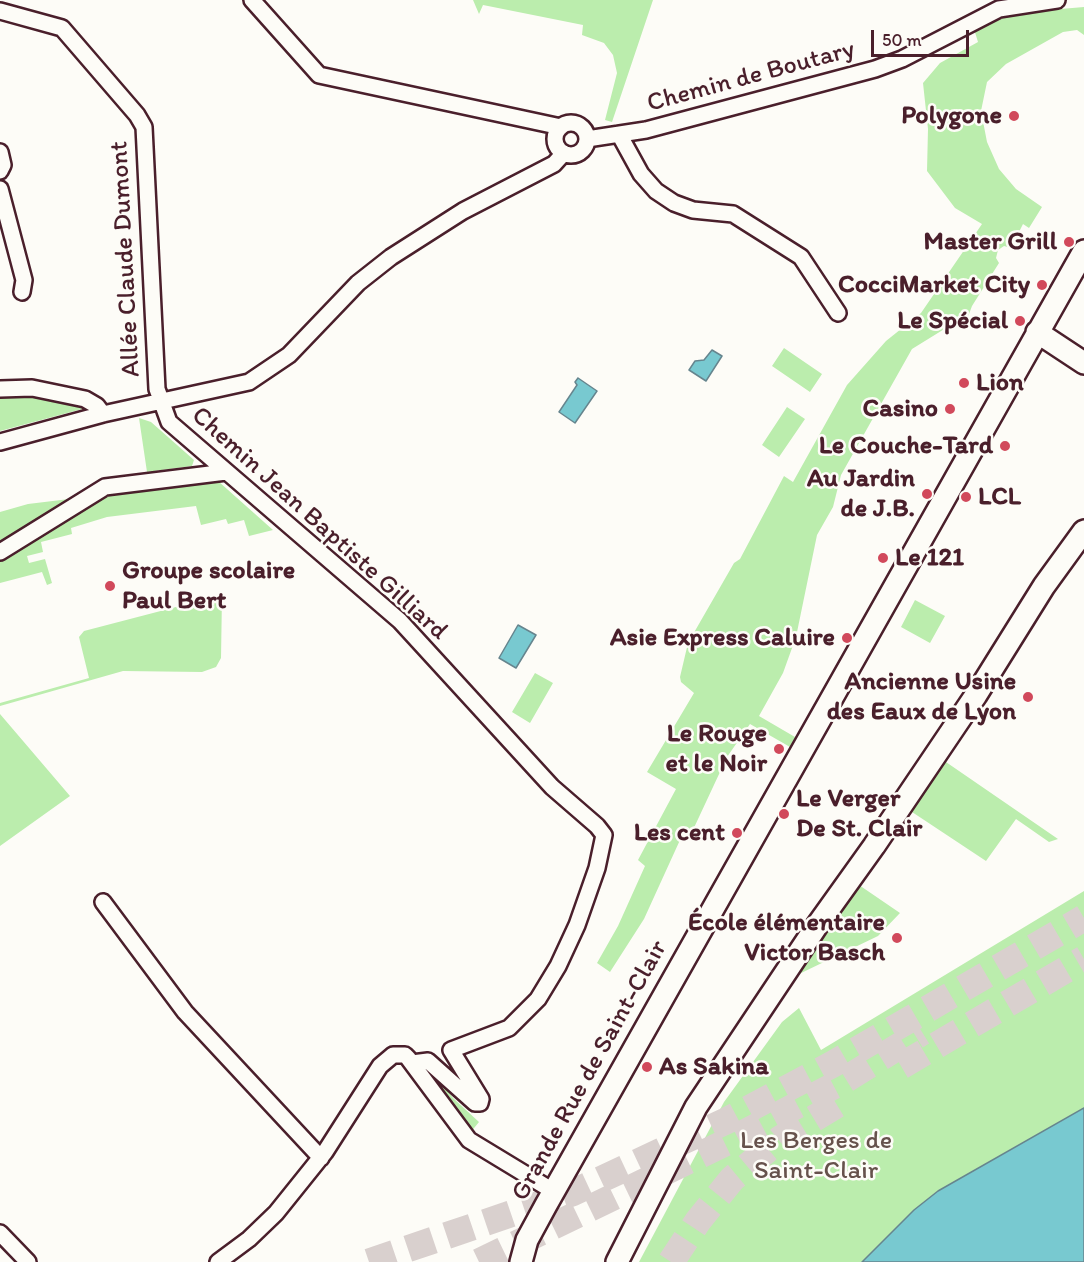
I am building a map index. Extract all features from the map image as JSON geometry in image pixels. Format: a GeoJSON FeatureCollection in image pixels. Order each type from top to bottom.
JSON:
{"type":"FeatureCollection","features":[{"type":"Feature","properties":{"kind":"main road","name":"Grande Rue de Saint-Clair"},"geometry":{"type":"LineString","coordinates":[[526,1258],[554,1191],[1084,251]]}},
{"type":"Feature","properties":{"kind":"main road"},"geometry":{"type":"LineString","coordinates":[[1038,332],[1084,363]]}},
{"type":"Feature","properties":{"kind":"main road"},"geometry":{"type":"LineString","coordinates":[[617,1262],[696,1107],[816,927],[976,695],[1044,586],[1084,531]]}},
{"type":"Feature","properties":{"kind":"street"},"geometry":{"type":"LineString","coordinates":[[252,0],[319,75],[561,127]]}},
{"type":"Feature","properties":{"kind":"street","name":"Chemin de Boutary"},"geometry":{"type":"LineString","coordinates":[[587,140],[646,130],[875,69],[902,58],[999,9],[1057,0]]}},
{"type":"Feature","properties":{"kind":"street","name":"Allée Claude Dumont"},"geometry":{"type":"LineString","coordinates":[[0,11],[62,28],[144,126],[157,389],[161,401]]}},
{"type":"Feature","properties":{"kind":"street"},"geometry":{"type":"LineString","coordinates":[[566,123],[578,124],[586,134],[587,140],[585,146],[576,154],[564,153],[556,144],[557,132],[566,123]]}},
{"type":"Feature","properties":{"kind":"street"},"geometry":{"type":"LineString","coordinates":[[619,134],[642,174],[657,191],[674,203],[693,210],[733,214],[801,257],[838,313]]}},
{"type":"Feature","properties":{"kind":"street"},"geometry":{"type":"LineString","coordinates":[[0,152],[3,165],[0,171]]}},
{"type":"Feature","properties":{"kind":"street"},"geometry":{"type":"LineString","coordinates":[[0,442],[103,414],[249,382],[297,349],[358,283],[391,257],[462,211],[554,164],[564,153]]}},
{"type":"Feature","properties":{"kind":"street"},"geometry":{"type":"LineString","coordinates":[[0,189],[24,280],[22,292]]}},
{"type":"Feature","properties":{"kind":"street"},"geometry":{"type":"LineString","coordinates":[[0,389],[32,388],[85,399],[97,406],[103,414]]}},
{"type":"Feature","properties":{"kind":"street","name":"Chemin Jean Baptiste Gilliard"},"geometry":{"type":"LineString","coordinates":[[161,401],[169,422],[400,621],[552,787],[597,826],[604,835],[597,868],[577,925],[558,966],[538,999],[508,1028],[451,1050],[481,1099],[480,1103],[475,1103],[428,1061],[412,1063]]}},
{"type":"Feature","properties":{"kind":"street"},"geometry":{"type":"LineString","coordinates":[[0,552],[105,487],[226,472]]}},
{"type":"Feature","properties":{"kind":"street"},"geometry":{"type":"LineString","coordinates":[[103,902],[185,1012],[321,1158]]}},
{"type":"Feature","properties":{"kind":"street"},"geometry":{"type":"LineString","coordinates":[[218,1262],[262,1228],[321,1158],[386,1059],[393,1055],[405,1055],[469,1140],[554,1191]]}},
{"type":"Feature","properties":{"kind":"street"},"geometry":{"type":"LineString","coordinates":[[0,1233],[28,1262]]}},
{"type":"Feature","properties":{"kind":"green space"},"geometry":{"type":"Polygon","coordinates":[[[473,0],[653,0],[612,122],[605,120],[617,73],[613,55],[604,43],[582,35],[583,25],[483,5],[479,14],[473,0]]]}},
{"type":"Feature","properties":{"kind":"green space"},"geometry":{"type":"Polygon","coordinates":[[[1084,7],[1084,35],[1077,30],[1063,32],[1006,64],[987,82],[981,111],[987,142],[999,169],[1016,189],[1042,207],[1029,228],[1023,224],[1011,248],[1004,246],[998,250],[996,258],[999,263],[972,306],[966,322],[963,320],[946,328],[912,349],[841,475],[833,507],[817,535],[796,637],[783,673],[759,716],[795,737],[790,747],[750,724],[727,757],[692,832],[687,829],[680,840],[644,919],[610,972],[597,963],[618,926],[645,866],[638,860],[676,789],[647,772],[694,693],[681,682],[680,677],[688,643],[734,563],[740,559],[784,476],[793,482],[847,385],[886,341],[921,313],[982,224],[955,208],[927,171],[928,129],[923,83],[940,63],[978,42],[974,29],[1014,13],[1084,7]]]}},
{"type":"Feature","properties":{"kind":"green space"},"geometry":{"type":"Polygon","coordinates":[[[784,348],[822,374],[810,392],[772,366],[784,348]]]}},
{"type":"Feature","properties":{"kind":"green space"},"geometry":{"type":"Polygon","coordinates":[[[10,393],[85,405],[86,408],[0,431],[0,397],[10,393]]]}},
{"type":"Feature","properties":{"kind":"green space"},"geometry":{"type":"Polygon","coordinates":[[[787,407],[805,419],[779,457],[762,445],[787,407]]]}},
{"type":"Feature","properties":{"kind":"green space"},"geometry":{"type":"Polygon","coordinates":[[[139,418],[151,422],[194,460],[192,466],[147,472],[139,418]]]}},
{"type":"Feature","properties":{"kind":"green space"},"geometry":{"type":"Polygon","coordinates":[[[218,481],[273,530],[249,536],[244,520],[228,524],[226,519],[201,525],[196,506],[107,517],[71,528],[72,534],[41,542],[43,552],[27,556],[29,563],[45,559],[52,583],[47,585],[42,572],[0,583],[0,512],[28,504],[218,481]]]}},
{"type":"Feature","properties":{"kind":"green space"},"geometry":{"type":"Polygon","coordinates":[[[222,595],[221,658],[216,667],[202,672],[123,671],[0,706],[0,703],[89,678],[79,637],[84,631],[222,595]]]}},
{"type":"Feature","properties":{"kind":"green space"},"geometry":{"type":"Polygon","coordinates":[[[915,600],[945,616],[930,643],[901,627],[915,600]]]}},
{"type":"Feature","properties":{"kind":"green space"},"geometry":{"type":"Polygon","coordinates":[[[535,673],[553,683],[530,723],[512,712],[535,673]]]}},
{"type":"Feature","properties":{"kind":"green space"},"geometry":{"type":"Polygon","coordinates":[[[0,714],[70,796],[0,846],[0,714]]]}},
{"type":"Feature","properties":{"kind":"green space"},"geometry":{"type":"Polygon","coordinates":[[[943,760],[1058,839],[1049,842],[1016,819],[986,861],[909,810],[943,760]]]}},
{"type":"Feature","properties":{"kind":"green space"},"geometry":{"type":"Polygon","coordinates":[[[859,885],[900,913],[878,936],[797,975],[859,885]]]}},
{"type":"Feature","properties":{"kind":"green space","name":"Les Berges de Saint-Clair"},"geometry":{"type":"Polygon","coordinates":[[[1084,891],[1084,1108],[938,1191],[914,1210],[862,1262],[639,1262],[724,1102],[782,1022],[799,1008],[821,1050],[1084,891]]]}},
{"type":"Feature","properties":{"kind":"green space"},"geometry":{"type":"Polygon","coordinates":[[[428,1066],[453,1098],[479,1122],[470,1133],[424,1068],[428,1066]]]}},
{"type":"Feature","properties":{"kind":"water"},"geometry":{"type":"Polygon","coordinates":[[[712,350],[722,356],[706,381],[689,370],[695,361],[704,360],[712,350]]]}},
{"type":"Feature","properties":{"kind":"water"},"geometry":{"type":"Polygon","coordinates":[[[578,378],[597,391],[575,423],[559,412],[577,385],[575,382],[578,378]]]}},
{"type":"Feature","properties":{"kind":"water"},"geometry":{"type":"Polygon","coordinates":[[[518,625],[536,635],[516,668],[499,658],[518,625]]]}},
{"type":"Feature","properties":{"kind":"water"},"geometry":{"type":"Polygon","coordinates":[[[1084,1108],[1084,1262],[862,1262],[914,1210],[938,1191],[1084,1108]]]}},
{"type":"Feature","properties":{"kind":"tunnel"},"geometry":{"type":"LineString","coordinates":[[369,1262],[572,1193],[726,1121],[833,1064],[1084,918]]}},
{"type":"Feature","properties":{"kind":"tunnel"},"geometry":{"type":"LineString","coordinates":[[901,1066],[1084,959]]}},
{"type":"Feature","properties":{"kind":"tunnel"},"geometry":{"type":"LineString","coordinates":[[479,1262],[733,1139],[843,1081],[922,1032]]}},
{"type":"Feature","properties":{"kind":"tunnel"},"geometry":{"type":"LineString","coordinates":[[671,1262],[698,1221],[732,1179],[780,1139],[848,1098]]}},
{"type":"Feature","properties":{"kind":"place","name":"Polygone"},"geometry":{"type":"Point","coordinates":[1014,116]}},
{"type":"Feature","properties":{"kind":"place","name":"Master Grill"},"geometry":{"type":"Point","coordinates":[1069,242]}},
{"type":"Feature","properties":{"kind":"place","name":"CocciMarket City"},"geometry":{"type":"Point","coordinates":[1042,285]}},
{"type":"Feature","properties":{"kind":"place","name":"Le Spécial"},"geometry":{"type":"Point","coordinates":[1020,321]}},
{"type":"Feature","properties":{"kind":"place","name":"Lion"},"geometry":{"type":"Point","coordinates":[964,383]}},
{"type":"Feature","properties":{"kind":"place","name":"Casino"},"geometry":{"type":"Point","coordinates":[950,409]}},
{"type":"Feature","properties":{"kind":"place","name":"Le Couche-Tard"},"geometry":{"type":"Point","coordinates":[1005,446]}},
{"type":"Feature","properties":{"kind":"place","name":"Au Jardin de J.B."},"geometry":{"type":"Point","coordinates":[927,494]}},
{"type":"Feature","properties":{"kind":"place","name":"LCL"},"geometry":{"type":"Point","coordinates":[966,497]}},
{"type":"Feature","properties":{"kind":"place","name":"Le 121"},"geometry":{"type":"Point","coordinates":[883,558]}},
{"type":"Feature","properties":{"kind":"place","name":"Groupe scolaire Paul Bert"},"geometry":{"type":"Point","coordinates":[110,586]}},
{"type":"Feature","properties":{"kind":"place","name":"Asie Express Caluire"},"geometry":{"type":"Point","coordinates":[847,638]}},
{"type":"Feature","properties":{"kind":"place","name":"Ancienne Usine des Eaux de Lyon"},"geometry":{"type":"Point","coordinates":[1028,697]}},
{"type":"Feature","properties":{"kind":"place","name":"Le Rouge et le Noir"},"geometry":{"type":"Point","coordinates":[779,749]}},
{"type":"Feature","properties":{"kind":"place","name":"Le Verger De St. Clair"},"geometry":{"type":"Point","coordinates":[784,814]}},
{"type":"Feature","properties":{"kind":"place","name":"Les cent"},"geometry":{"type":"Point","coordinates":[737,833]}},
{"type":"Feature","properties":{"kind":"place","name":"École élémentaire Victor Basch"},"geometry":{"type":"Point","coordinates":[897,938]}},
{"type":"Feature","properties":{"kind":"place","name":"As Sakina"},"geometry":{"type":"Point","coordinates":[647,1067]}}]}
